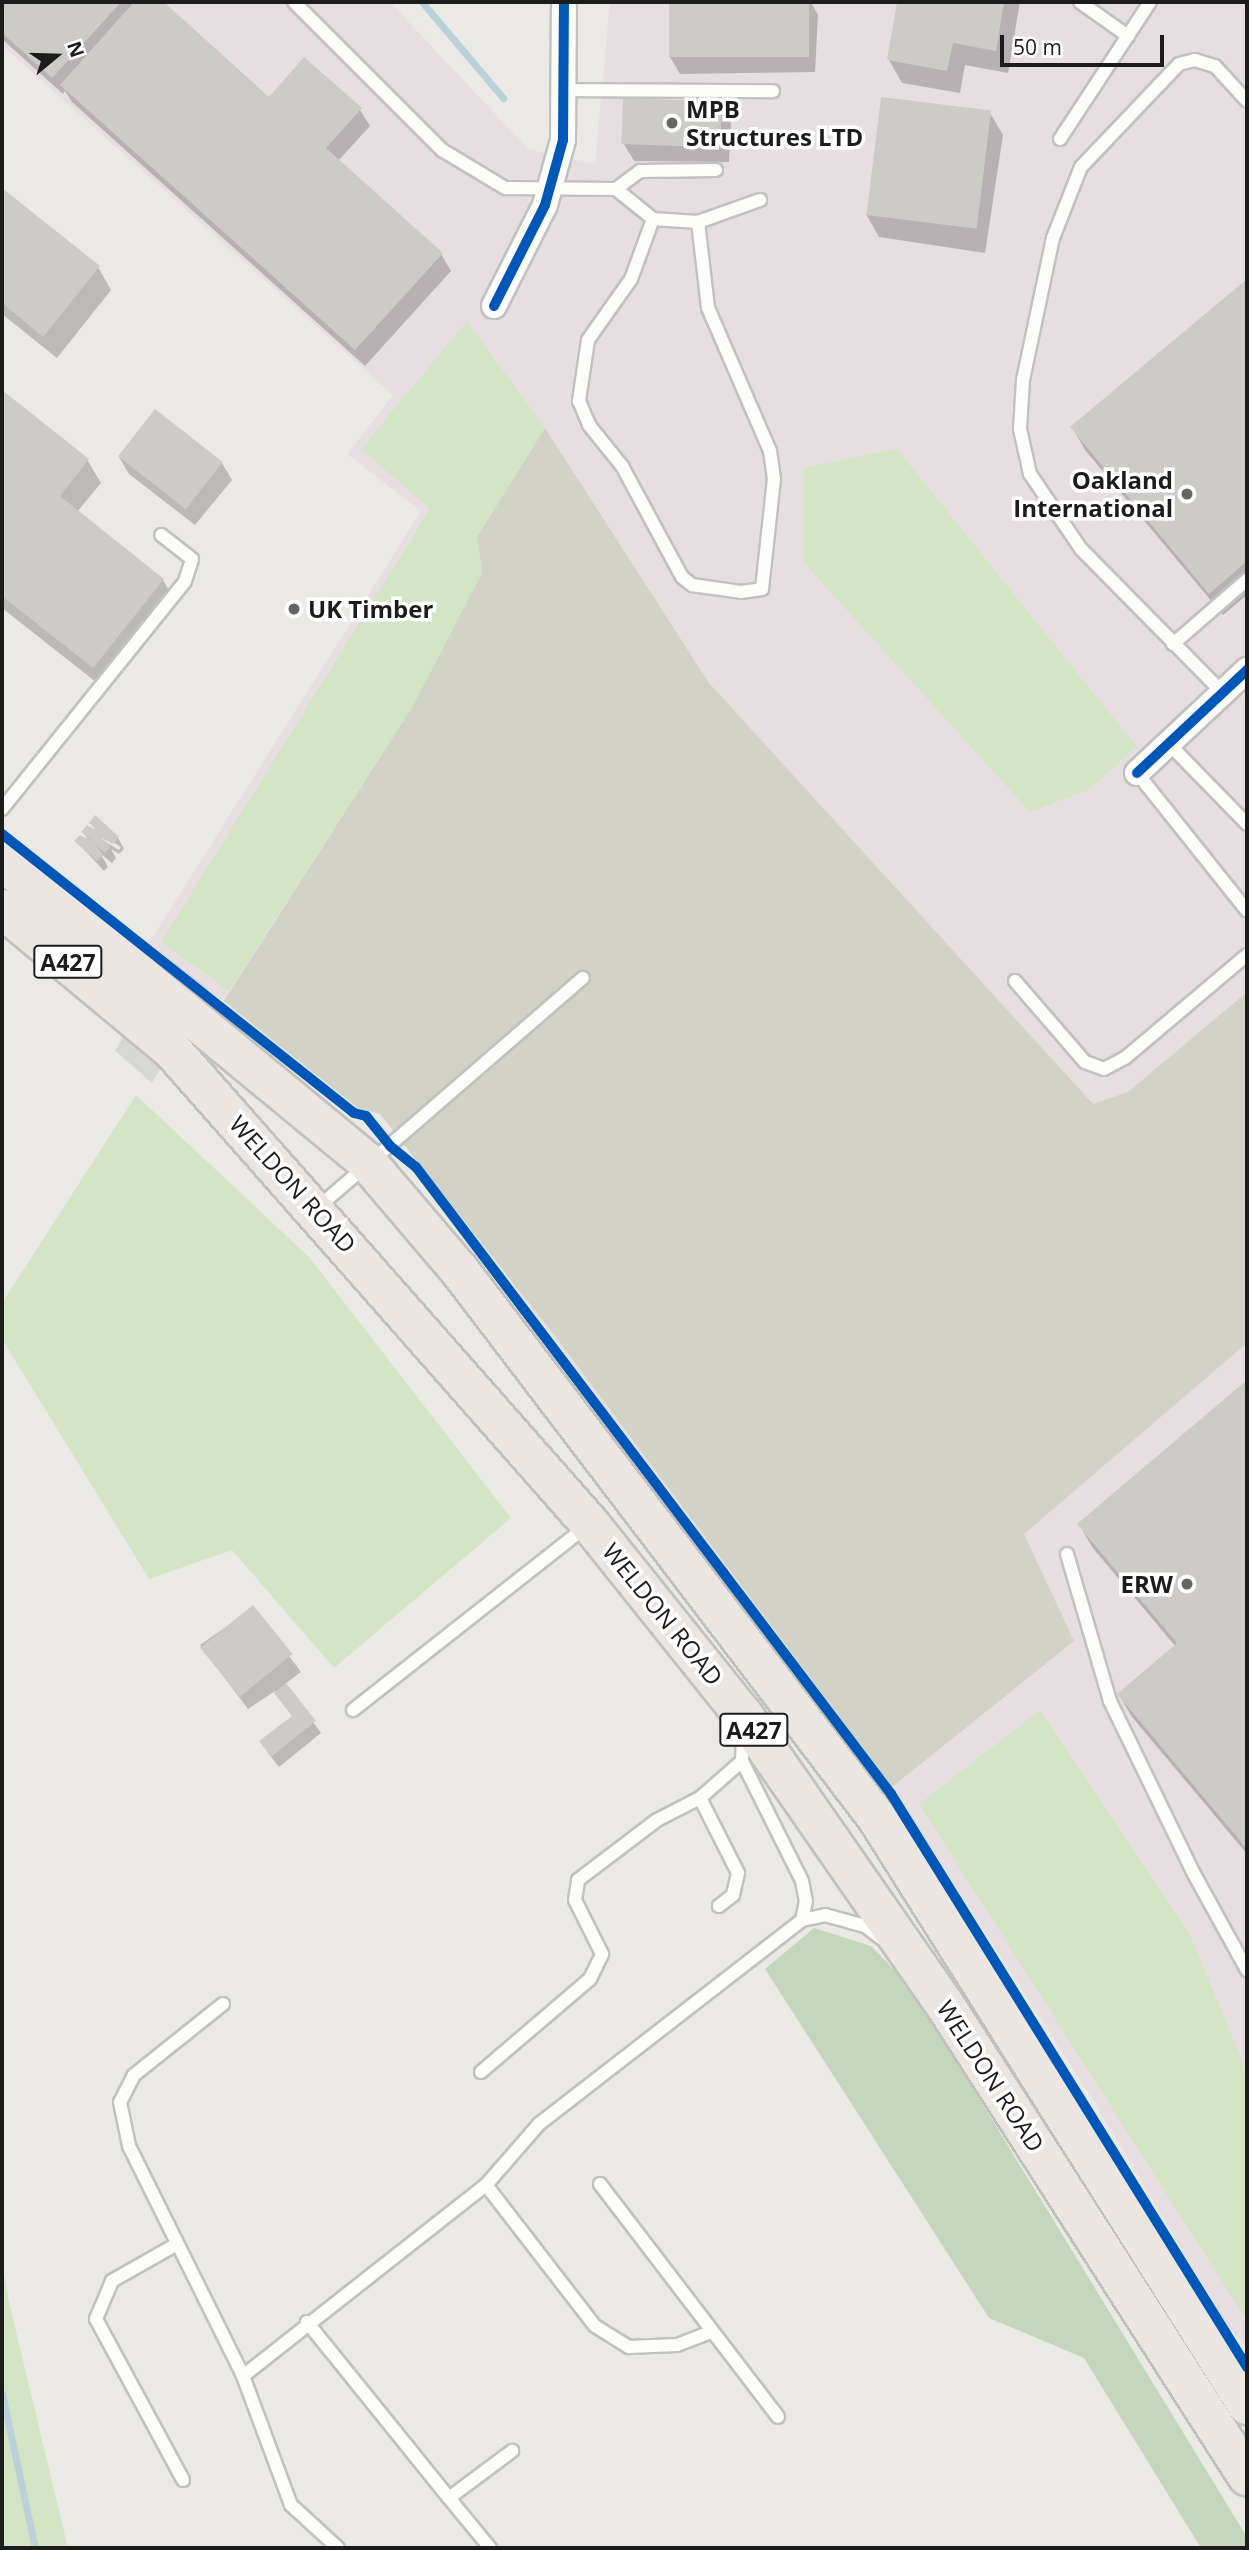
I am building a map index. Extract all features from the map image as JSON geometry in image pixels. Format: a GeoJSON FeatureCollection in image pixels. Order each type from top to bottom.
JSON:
{"type":"FeatureCollection","features":[{"type":"Feature","properties":{"kind":"highway","name":"A427"},"geometry":{"type":"LineString","coordinates":[[2,862],[143,1000]]}},
{"type":"Feature","properties":{"kind":"highway","name":"A427"},"geometry":{"type":"LineString","coordinates":[[2,909],[143,1000]]}},
{"type":"Feature","properties":{"kind":"highway","name":"WELDON ROAD"},"geometry":{"type":"LineString","coordinates":[[143,1000],[193,1015],[368,1163],[460,1271],[749,1686],[945,2005],[1247,2476]]}},
{"type":"Feature","properties":{"kind":"highway","name":"WELDON ROAD"},"geometry":{"type":"LineString","coordinates":[[143,1000],[172,1050],[316,1209],[590,1524],[877,1818],[1247,2405]]}},
{"type":"Feature","properties":{"kind":"street"},"geometry":{"type":"LineString","coordinates":[[494,306],[549,187],[563,140],[564,2]]}},
{"type":"Feature","properties":{"kind":"street"},"geometry":{"type":"LineString","coordinates":[[1137,773],[1221,691],[1247,670]]}},
{"type":"Feature","properties":{"kind":"lane"},"geometry":{"type":"LineString","coordinates":[[294,2],[442,150],[505,188],[616,190],[653,219],[698,222],[760,200]]}},
{"type":"Feature","properties":{"kind":"lane"},"geometry":{"type":"LineString","coordinates":[[1080,2],[1128,36]]}},
{"type":"Feature","properties":{"kind":"lane"},"geometry":{"type":"LineString","coordinates":[[1060,139],[1150,2]]}},
{"type":"Feature","properties":{"kind":"lane"},"geometry":{"type":"LineString","coordinates":[[1221,691],[1081,549],[1030,474],[1020,429],[1023,380],[1053,238],[1069,189],[1090,155],[1179,64],[1195,61],[1215,66],[1247,101]]}},
{"type":"Feature","properties":{"kind":"lane"},"geometry":{"type":"LineString","coordinates":[[563,90],[773,91]]}},
{"type":"Feature","properties":{"kind":"lane"},"geometry":{"type":"LineString","coordinates":[[616,190],[640,172],[716,170]]}},
{"type":"Feature","properties":{"kind":"lane"},"geometry":{"type":"LineString","coordinates":[[653,219],[631,279],[587,340],[579,401],[589,425],[622,466],[682,577],[692,585],[762,589],[774,479],[770,451],[708,309],[698,222]]}},
{"type":"Feature","properties":{"kind":"lane"},"geometry":{"type":"LineString","coordinates":[[2,809],[185,581],[192,559],[161,535]]}},
{"type":"Feature","properties":{"kind":"lane"},"geometry":{"type":"LineString","coordinates":[[1173,644],[1247,580]]}},
{"type":"Feature","properties":{"kind":"lane"},"geometry":{"type":"LineString","coordinates":[[1168,743],[1247,824]]}},
{"type":"Feature","properties":{"kind":"lane"},"geometry":{"type":"LineString","coordinates":[[1137,773],[1247,911]]}},
{"type":"Feature","properties":{"kind":"lane"},"geometry":{"type":"LineString","coordinates":[[1015,981],[1084,1062],[1104,1069],[1125,1058],[1247,955]]}},
{"type":"Feature","properties":{"kind":"lane"},"geometry":{"type":"LineString","coordinates":[[316,1209],[472,1079],[583,978]]}},
{"type":"Feature","properties":{"kind":"lane"},"geometry":{"type":"LineString","coordinates":[[353,1710],[590,1524]]}},
{"type":"Feature","properties":{"kind":"lane"},"geometry":{"type":"LineString","coordinates":[[1067,1554],[1110,1700],[1194,1874],[1247,1969]]}},
{"type":"Feature","properties":{"kind":"lane"},"geometry":{"type":"LineString","coordinates":[[749,1686],[741,1761],[802,1881],[806,1900],[802,1920]]}},
{"type":"Feature","properties":{"kind":"lane"},"geometry":{"type":"LineString","coordinates":[[481,2072],[590,1979],[602,1954],[575,1899],[578,1880],[657,1820],[700,1798],[741,1761]]}},
{"type":"Feature","properties":{"kind":"lane"},"geometry":{"type":"LineString","coordinates":[[700,1798],[738,1873],[733,1895],[719,1906]]}},
{"type":"Feature","properties":{"kind":"lane"},"geometry":{"type":"LineString","coordinates":[[243,2376],[307,2322],[486,2185],[539,2124],[802,1920],[825,1915],[865,1926],[889,1944],[945,2005]]}},
{"type":"Feature","properties":{"kind":"lane"},"geometry":{"type":"LineString","coordinates":[[223,2004],[134,2076],[120,2102],[129,2146],[243,2376],[291,2505],[338,2548]]}},
{"type":"Feature","properties":{"kind":"lane"},"geometry":{"type":"LineString","coordinates":[[600,2184],[778,2417]]}},
{"type":"Feature","properties":{"kind":"lane"},"geometry":{"type":"LineString","coordinates":[[486,2185],[595,2326],[629,2347],[677,2345],[711,2332]]}},
{"type":"Feature","properties":{"kind":"lane"},"geometry":{"type":"LineString","coordinates":[[177,2244],[113,2281],[96,2319],[183,2480]]}},
{"type":"Feature","properties":{"kind":"lane"},"geometry":{"type":"LineString","coordinates":[[307,2322],[490,2548]]}},
{"type":"Feature","properties":{"kind":"lane"},"geometry":{"type":"LineString","coordinates":[[449,2498],[512,2451]]}},
{"type":"Feature","properties":{"kind":"shaded area"},"geometry":{"type":"Polygon","coordinates":[[[2,2],[390,2],[528,149],[595,164],[610,2],[1247,2],[1247,2348],[1226,2324],[1096,2105],[892,1787],[427,1170],[380,1114],[358,1108],[149,943],[421,511],[347,454],[393,395],[2,45],[2,2]]]}},
{"type":"Feature","properties":{"kind":"shaded area"},"geometry":{"type":"Polygon","coordinates":[[[545,428],[709,683],[1093,1104],[1128,1092],[1247,992],[1247,1343],[1024,1534],[1074,1641],[892,1787],[555,1336],[380,1114],[358,1108],[224,1001],[411,709],[482,573],[477,537],[545,428]]]}},
{"type":"Feature","properties":{"kind":"green space"},"geometry":{"type":"Polygon","coordinates":[[[467,321],[545,428],[477,537],[482,573],[411,709],[229,991],[161,942],[430,509],[361,449],[467,321]]]}},
{"type":"Feature","properties":{"kind":"green space"},"geometry":{"type":"Polygon","coordinates":[[[897,449],[1137,747],[1088,790],[1030,812],[804,563],[804,468],[897,449]]]}},
{"type":"Feature","properties":{"kind":"green space"},"geometry":{"type":"Polygon","coordinates":[[[136,1095],[309,1257],[511,1518],[334,1668],[232,1550],[149,1579],[2,1339],[2,1303],[136,1095]]]}},
{"type":"Feature","properties":{"kind":"green space"},"geometry":{"type":"Polygon","coordinates":[[[1040,1710],[1189,1933],[1247,2072],[1247,2321],[919,1804],[1040,1710]]]}},
{"type":"Feature","properties":{"kind":"green space"},"geometry":{"type":"Polygon","coordinates":[[[814,1928],[871,1946],[911,1987],[1247,2537],[1247,2548],[1201,2548],[1084,2358],[989,2318],[765,1969],[814,1928]]]}},
{"type":"Feature","properties":{"kind":"green space"},"geometry":{"type":"Polygon","coordinates":[[[2,2260],[9,2302],[68,2548],[2,2548],[2,2260]]]}},
{"type":"Feature","properties":{"kind":"pier"},"geometry":{"type":"Polygon","coordinates":[[[167,957],[209,989],[152,1083],[115,1051],[167,957]]]}},
{"type":"Feature","properties":{"kind":"building"},"geometry":{"type":"Polygon","coordinates":[[[2,2],[121,2],[52,78],[2,33],[2,2]]]}},
{"type":"Feature","properties":{"kind":"building"},"geometry":{"type":"Polygon","coordinates":[[[134,2],[164,2],[269,97],[304,57],[362,108],[326,148],[443,253],[355,350],[60,85],[134,2]]]}},
{"type":"Feature","properties":{"kind":"building"},"geometry":{"type":"Polygon","coordinates":[[[669,2],[809,2],[809,57],[669,57],[669,2]]]}},
{"type":"Feature","properties":{"kind":"building"},"geometry":{"type":"Polygon","coordinates":[[[897,2],[1004,2],[996,51],[953,43],[947,71],[887,60],[897,2]]]}},
{"type":"Feature","properties":{"kind":"building"},"geometry":{"type":"Polygon","coordinates":[[[881,97],[991,111],[977,229],[866,215],[881,97]]]}},
{"type":"Feature","properties":{"kind":"building","name":"MPB Structures LTD"},"geometry":{"type":"Polygon","coordinates":[[[623,98],[722,101],[720,147],[621,144],[623,98]]]}},
{"type":"Feature","properties":{"kind":"building"},"geometry":{"type":"Polygon","coordinates":[[[2,188],[100,266],[43,337],[2,303],[2,188]]]}},
{"type":"Feature","properties":{"kind":"building","name":"Oakland International"},"geometry":{"type":"Polygon","coordinates":[[[1247,279],[1247,561],[1209,594],[1070,427],[1247,279]]]}},
{"type":"Feature","properties":{"kind":"building"},"geometry":{"type":"Polygon","coordinates":[[[2,390],[89,459],[60,496],[164,579],[93,668],[2,596],[2,390]]]}},
{"type":"Feature","properties":{"kind":"building"},"geometry":{"type":"Polygon","coordinates":[[[155,409],[223,462],[186,509],[118,456],[155,409]]]}},
{"type":"Feature","properties":{"kind":"building"},"geometry":{"type":"Polygon","coordinates":[[[95,815],[119,837],[113,844],[100,837],[111,846],[105,853],[95,844],[103,855],[97,861],[74,841],[80,835],[92,841],[81,832],[87,825],[99,832],[89,823],[95,815]]]}},
{"type":"Feature","properties":{"kind":"building","name":"ERW"},"geometry":{"type":"Polygon","coordinates":[[[1247,1380],[1247,1849],[1117,1694],[1177,1643],[1077,1524],[1247,1380]]]}},
{"type":"Feature","properties":{"kind":"building"},"geometry":{"type":"Polygon","coordinates":[[[253,1605],[293,1654],[240,1697],[200,1648],[253,1605]]]}},
{"type":"Feature","properties":{"kind":"building"},"geometry":{"type":"Polygon","coordinates":[[[286,1683],[316,1721],[271,1757],[259,1741],[292,1716],[274,1693],[286,1683]]]}},
{"type":"Feature","properties":{"kind":"waterway"},"geometry":{"type":"LineString","coordinates":[[422,2],[503,98]]}},
{"type":"Feature","properties":{"kind":"waterway"},"geometry":{"type":"LineString","coordinates":[[2,2394],[35,2548]]}},
{"type":"Feature","properties":{"kind":"cycle path"},"geometry":{"type":"LineString","coordinates":[[494,306],[545,205],[563,140],[564,2]]}},
{"type":"Feature","properties":{"kind":"cycle path"},"geometry":{"type":"LineString","coordinates":[[1137,773],[1247,670]]}},
{"type":"Feature","properties":{"kind":"cycle path"},"geometry":{"type":"LineString","coordinates":[[2,834],[354,1113],[366,1116],[390,1146],[416,1167],[891,1794],[1247,2367]]}},
{"type":"Feature","properties":{"kind":"place","name":"MPB Structures LTD"},"geometry":{"type":"Point","coordinates":[672,123]}},
{"type":"Feature","properties":{"kind":"place","name":"Oakland International"},"geometry":{"type":"Point","coordinates":[1187,494]}},
{"type":"Feature","properties":{"kind":"place","name":"UK Timber"},"geometry":{"type":"Point","coordinates":[294,609]}},
{"type":"Feature","properties":{"kind":"place","name":"ERW"},"geometry":{"type":"Point","coordinates":[1187,1584]}}]}
